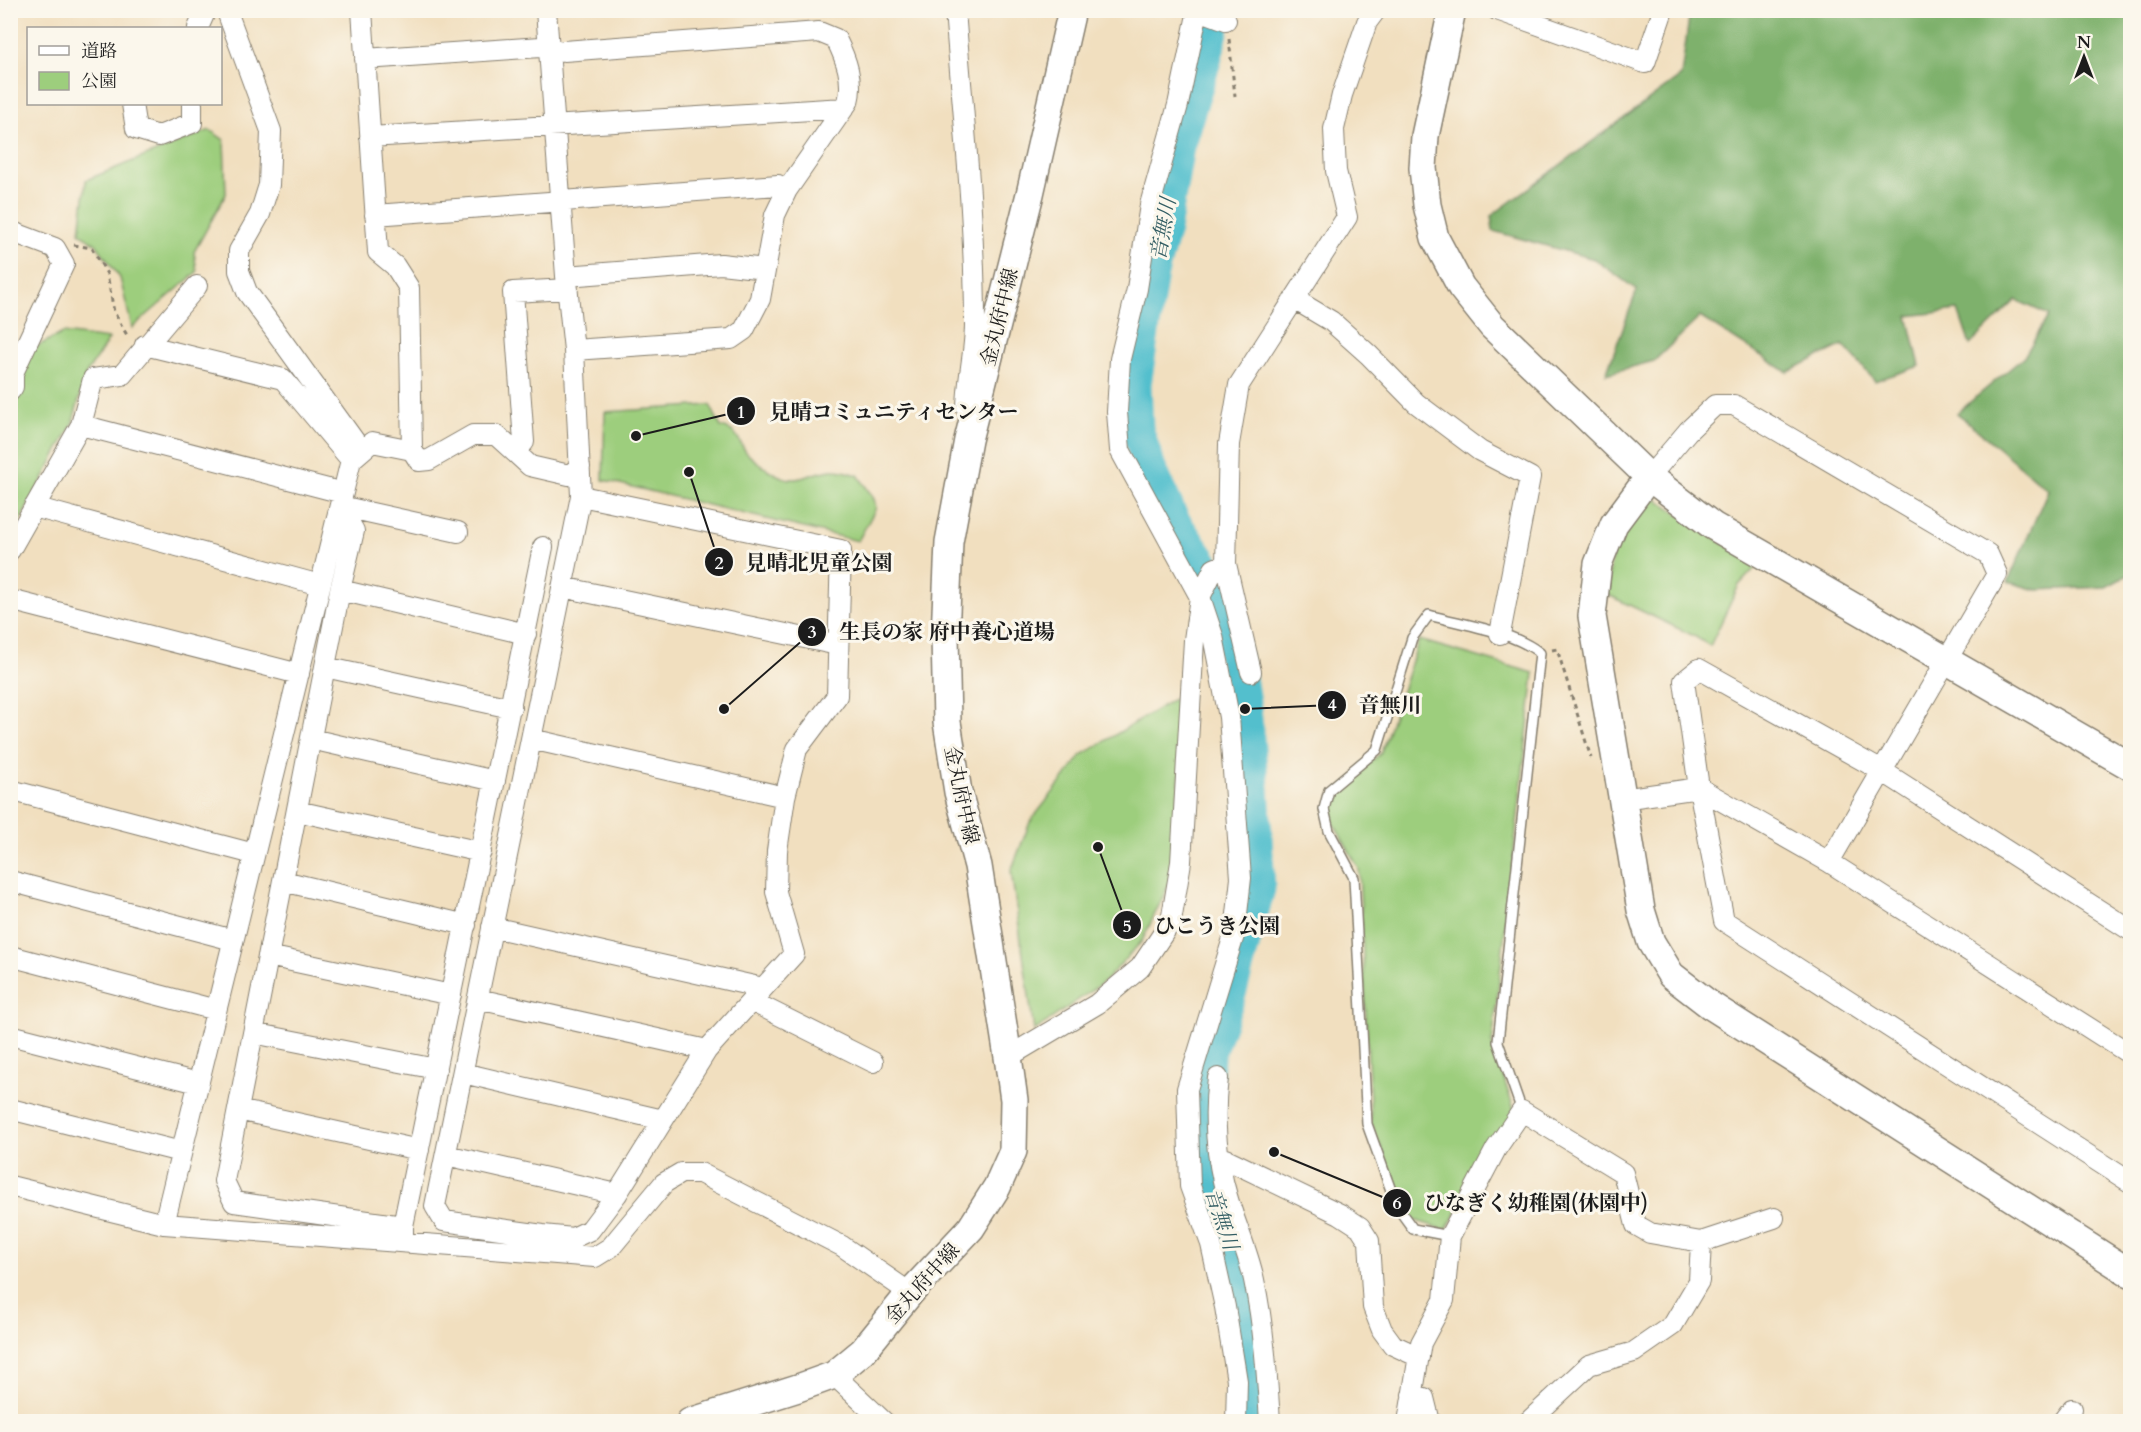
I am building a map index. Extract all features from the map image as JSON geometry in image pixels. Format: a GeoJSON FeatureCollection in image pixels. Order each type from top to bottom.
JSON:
{"type":"FeatureCollection","features":[{"type":"Feature","properties":{"kind":"street"},"geometry":{"type":"LineString","coordinates":[[198,27],[206,10]]}},
{"type":"Feature","properties":{"kind":"street"},"geometry":{"type":"LineString","coordinates":[[230,10],[229,17],[271,131],[269,185],[260,214],[239,251],[239,271],[248,292],[356,455]]}},
{"type":"Feature","properties":{"kind":"street"},"geometry":{"type":"LineString","coordinates":[[362,10],[378,252],[395,266],[410,288],[412,450],[419,461],[429,460],[472,435],[496,435],[530,466],[569,475],[580,467]]}},
{"type":"Feature","properties":{"kind":"street"},"geometry":{"type":"LineString","coordinates":[[546,10],[574,350],[581,496],[435,1206],[444,1221],[596,1257],[611,1247],[664,1183],[681,1173],[700,1173],[842,1246],[910,1293]]}},
{"type":"Feature","properties":{"kind":"street"},"geometry":{"type":"LineString","coordinates":[[955,10],[974,241],[975,328],[967,392],[968,440]]}},
{"type":"Feature","properties":{"kind":"street","name":"金丸府中線"},"geometry":{"type":"LineString","coordinates":[[690,1422],[834,1375],[863,1352],[910,1293],[971,1228],[997,1187],[1013,1151],[1014,1100],[1008,1057],[978,866],[958,792],[947,722],[945,636],[949,542],[968,440],[1030,194],[1072,10]]}},
{"type":"Feature","properties":{"kind":"street"},"geometry":{"type":"LineString","coordinates":[[1226,20],[1198,10],[1178,105],[1150,205],[1137,289],[1119,359],[1117,412],[1120,450],[1200,597],[1213,636],[1229,717],[1241,878],[1235,932],[1187,1089],[1190,1185],[1211,1244],[1225,1307],[1237,1381],[1236,1422]]}},
{"type":"Feature","properties":{"kind":"street"},"geometry":{"type":"LineString","coordinates":[[1251,672],[1220,567],[1230,444],[1239,385],[1347,217],[1336,171],[1334,129],[1342,95],[1367,22],[1376,10]]}},
{"type":"Feature","properties":{"kind":"street"},"geometry":{"type":"LineString","coordinates":[[1452,10],[1425,136],[1423,168],[1426,195],[1435,238],[1461,287],[1492,326],[1649,477],[1713,526],[2130,766]]}},
{"type":"Feature","properties":{"kind":"street"},"geometry":{"type":"LineString","coordinates":[[1497,10],[1645,63],[1663,10]]}},
{"type":"Feature","properties":{"kind":"street"},"geometry":{"type":"LineString","coordinates":[[365,59],[541,47],[564,51],[819,32],[836,39],[846,58],[851,91],[848,102],[787,190],[775,215],[760,299],[744,330],[731,339],[574,350]]}},
{"type":"Feature","properties":{"kind":"street"},"geometry":{"type":"LineString","coordinates":[[132,105],[136,129],[159,136],[192,123],[192,105]]}},
{"type":"Feature","properties":{"kind":"street"},"geometry":{"type":"LineString","coordinates":[[370,137],[844,108]]}},
{"type":"Feature","properties":{"kind":"street"},"geometry":{"type":"LineString","coordinates":[[375,215],[778,185],[787,190]]}},
{"type":"Feature","properties":{"kind":"street"},"geometry":{"type":"LineString","coordinates":[[10,231],[55,248],[64,264],[12,373],[13,387],[10,391]]}},
{"type":"Feature","properties":{"kind":"street"},"geometry":{"type":"LineString","coordinates":[[515,452],[524,442],[513,292],[567,282],[721,264],[765,269]]}},
{"type":"Feature","properties":{"kind":"street"},"geometry":{"type":"LineString","coordinates":[[10,550],[81,425],[93,379],[122,375],[197,286]]}},
{"type":"Feature","properties":{"kind":"street"},"geometry":{"type":"LineString","coordinates":[[1294,299],[1331,321],[1369,355],[1416,403],[1480,451],[1530,477],[1500,634]]}},
{"type":"Feature","properties":{"kind":"street"},"geometry":{"type":"LineString","coordinates":[[145,345],[283,379],[356,455]]}},
{"type":"Feature","properties":{"kind":"street"},"geometry":{"type":"LineString","coordinates":[[1829,862],[1997,573],[1988,554],[1734,405],[1716,405],[1688,431],[1649,477],[1614,524],[1598,564],[1592,616],[1641,910],[1651,942],[1671,975],[1710,1005],[2130,1273]]}},
{"type":"Feature","properties":{"kind":"street"},"geometry":{"type":"LineString","coordinates":[[81,425],[458,532]]}},
{"type":"Feature","properties":{"kind":"street"},"geometry":{"type":"LineString","coordinates":[[164,1224],[320,585],[356,455],[372,442],[412,450]]}},
{"type":"Feature","properties":{"kind":"street"},"geometry":{"type":"LineString","coordinates":[[10,1186],[164,1224],[403,1235],[543,1245],[573,1238],[590,1230],[617,1194],[707,1050],[794,954],[776,892],[777,850],[785,796],[796,749],[837,696],[841,550],[581,496]]}},
{"type":"Feature","properties":{"kind":"street"},"geometry":{"type":"LineString","coordinates":[[342,499],[354,531],[340,590],[224,1180],[234,1202],[403,1235]]}},
{"type":"Feature","properties":{"kind":"street"},"geometry":{"type":"LineString","coordinates":[[34,507],[320,585]]}},
{"type":"Feature","properties":{"kind":"street"},"geometry":{"type":"LineString","coordinates":[[403,1235],[543,547]]}},
{"type":"Feature","properties":{"kind":"street"},"geometry":{"type":"LineString","coordinates":[[1008,1057],[1096,1004],[1140,968],[1171,922],[1181,862],[1194,640],[1200,597],[1220,567]]}},
{"type":"Feature","properties":{"kind":"street"},"geometry":{"type":"LineString","coordinates":[[562,587],[838,645]]}},
{"type":"Feature","properties":{"kind":"street"},"geometry":{"type":"LineString","coordinates":[[340,590],[526,634]]}},
{"type":"Feature","properties":{"kind":"street"},"geometry":{"type":"LineString","coordinates":[[10,600],[298,674]]}},
{"type":"Feature","properties":{"kind":"street"},"geometry":{"type":"LineString","coordinates":[[325,667],[511,708]]}},
{"type":"Feature","properties":{"kind":"street"},"geometry":{"type":"LineString","coordinates":[[2130,930],[1882,771],[1699,669],[1684,681],[1700,788],[1724,921],[2130,1182]]}},
{"type":"Feature","properties":{"kind":"street"},"geometry":{"type":"LineString","coordinates":[[531,739],[785,796]]}},
{"type":"Feature","properties":{"kind":"street"},"geometry":{"type":"LineString","coordinates":[[311,740],[495,781]]}},
{"type":"Feature","properties":{"kind":"street"},"geometry":{"type":"LineString","coordinates":[[1622,799],[1700,788],[1829,862],[2130,1054]]}},
{"type":"Feature","properties":{"kind":"street"},"geometry":{"type":"LineString","coordinates":[[10,790],[254,854]]}},
{"type":"Feature","properties":{"kind":"street"},"geometry":{"type":"LineString","coordinates":[[297,811],[481,852]]}},
{"type":"Feature","properties":{"kind":"street"},"geometry":{"type":"LineString","coordinates":[[10,881],[233,940]]}},
{"type":"Feature","properties":{"kind":"street"},"geometry":{"type":"LineString","coordinates":[[283,881],[466,925]]}},
{"type":"Feature","properties":{"kind":"street"},"geometry":{"type":"LineString","coordinates":[[492,927],[757,995],[873,1062]]}},
{"type":"Feature","properties":{"kind":"street"},"geometry":{"type":"LineString","coordinates":[[10,956],[216,1010]]}},
{"type":"Feature","properties":{"kind":"street"},"geometry":{"type":"LineString","coordinates":[[268,956],[451,995]]}},
{"type":"Feature","properties":{"kind":"street"},"geometry":{"type":"LineString","coordinates":[[478,999],[707,1050]]}},
{"type":"Feature","properties":{"kind":"street"},"geometry":{"type":"LineString","coordinates":[[253,1032],[436,1069]]}},
{"type":"Feature","properties":{"kind":"street"},"geometry":{"type":"LineString","coordinates":[[10,1035],[198,1083]]}},
{"type":"Feature","properties":{"kind":"street"},"geometry":{"type":"LineString","coordinates":[[463,1073],[663,1120]]}},
{"type":"Feature","properties":{"kind":"street"},"geometry":{"type":"LineString","coordinates":[[1218,1078],[1216,1096],[1219,1161],[1227,1195],[1254,1277],[1265,1343],[1270,1422]]}},
{"type":"Feature","properties":{"kind":"street"},"geometry":{"type":"LineString","coordinates":[[10,1108],[181,1152]]}},
{"type":"Feature","properties":{"kind":"street"},"geometry":{"type":"LineString","coordinates":[[238,1110],[419,1150]]}},
{"type":"Feature","properties":{"kind":"street"},"geometry":{"type":"LineString","coordinates":[[1408,1422],[1421,1343],[1444,1300],[1450,1236],[1496,1149],[1522,1111],[1623,1173],[1636,1225],[1650,1233],[1701,1242],[1774,1218]]}},
{"type":"Feature","properties":{"kind":"street"},"geometry":{"type":"LineString","coordinates":[[446,1155],[617,1194]]}},
{"type":"Feature","properties":{"kind":"street"},"geometry":{"type":"LineString","coordinates":[[1219,1161],[1226,1159],[1340,1214],[1360,1227],[1368,1241],[1373,1307],[1382,1330],[1393,1345],[1419,1357]]}},
{"type":"Feature","properties":{"kind":"street"},"geometry":{"type":"LineString","coordinates":[[1528,1422],[1589,1365],[1634,1352],[1673,1325],[1699,1281],[1701,1242]]}},
{"type":"Feature","properties":{"kind":"street"},"geometry":{"type":"LineString","coordinates":[[834,1375],[884,1422]]}},
{"type":"Feature","properties":{"kind":"street"},"geometry":{"type":"LineString","coordinates":[[1412,1395],[1424,1398],[1430,1422]]}},
{"type":"Feature","properties":{"kind":"lane"},"geometry":{"type":"LineString","coordinates":[[1450,1236],[1413,1229],[1402,1215],[1367,1124],[1354,878],[1329,831],[1324,809],[1329,790],[1377,750],[1412,638],[1429,615],[1500,634],[1529,645],[1540,653],[1498,1042],[1522,1111]]}},
{"type":"Feature","properties":{"kind":"path"},"geometry":{"type":"LineString","coordinates":[[1226,20],[1235,96]]}},
{"type":"Feature","properties":{"kind":"path"},"geometry":{"type":"LineString","coordinates":[[55,248],[76,245],[92,248],[107,274],[114,312],[128,338],[122,375]]}},
{"type":"Feature","properties":{"kind":"path"},"geometry":{"type":"LineString","coordinates":[[1540,653],[1557,649],[1592,761]]}},
{"type":"Feature","properties":{"kind":"green space"},"geometry":{"type":"Polygon","coordinates":[[[1690,11],[2130,11],[2130,574],[2106,587],[2036,590],[2008,582],[2048,490],[1957,413],[2024,357],[2049,315],[2016,300],[1970,345],[1958,310],[1908,316],[1920,366],[1875,381],[1843,345],[1787,372],[1700,317],[1654,361],[1606,374],[1637,290],[1594,259],[1493,231],[1491,216],[1681,76],[1690,11]]]}},
{"type":"Feature","properties":{"kind":"green space"},"geometry":{"type":"Polygon","coordinates":[[[210,130],[224,140],[226,194],[194,252],[197,272],[132,328],[120,278],[96,244],[80,233],[86,180],[210,130]]]}},
{"type":"Feature","properties":{"kind":"green space"},"geometry":{"type":"Polygon","coordinates":[[[63,333],[109,339],[86,374],[72,425],[21,519],[11,527],[11,404],[17,392],[29,350],[63,333]]]}},
{"type":"Feature","properties":{"kind":"green space"},"geometry":{"type":"Polygon","coordinates":[[[710,405],[721,427],[734,433],[746,452],[780,476],[797,479],[829,470],[858,475],[874,499],[876,508],[858,541],[603,480],[605,412],[710,405]]]}},
{"type":"Feature","properties":{"kind":"green space"},"geometry":{"type":"Polygon","coordinates":[[[1648,493],[1757,566],[1739,585],[1710,646],[1606,594],[1615,537],[1648,493]]]}},
{"type":"Feature","properties":{"kind":"green space"},"geometry":{"type":"Polygon","coordinates":[[[1419,640],[1534,673],[1492,1044],[1515,1112],[1446,1230],[1410,1219],[1371,1123],[1359,869],[1330,817],[1334,793],[1381,753],[1419,640]]]}},
{"type":"Feature","properties":{"kind":"green space"},"geometry":{"type":"Polygon","coordinates":[[[1177,697],[1182,748],[1171,880],[1142,941],[1105,981],[1034,1031],[1011,871],[1030,822],[1082,755],[1177,697]]]}},
{"type":"Feature","properties":{"kind":"waterway","name":"音無川"},"geometry":{"type":"LineString","coordinates":[[1217,10],[1206,57],[1178,146],[1164,229],[1152,273],[1135,384],[1137,429],[1149,466],[1173,520],[1204,565],[1228,630],[1245,709],[1253,788],[1259,888],[1229,997],[1208,1055],[1204,1147],[1214,1207],[1240,1269],[1256,1359],[1255,1422]]}},
{"type":"Feature","properties":{"kind":"place","name":"見晴コミュニティセンター"},"geometry":{"type":"Point","coordinates":[636,436]}},
{"type":"Feature","properties":{"kind":"place","name":"見晴北児童公園"},"geometry":{"type":"Point","coordinates":[689,472]}},
{"type":"Feature","properties":{"kind":"place","name":"生長の家 府中養心道場"},"geometry":{"type":"Point","coordinates":[724,709]}},
{"type":"Feature","properties":{"kind":"place","name":"音無川"},"geometry":{"type":"Point","coordinates":[1245,709]}},
{"type":"Feature","properties":{"kind":"place","name":"ひこうき公園"},"geometry":{"type":"Point","coordinates":[1098,847]}},
{"type":"Feature","properties":{"kind":"place","name":"ひなぎく幼稚園(休園中)"},"geometry":{"type":"Point","coordinates":[1274,1152]}}]}
